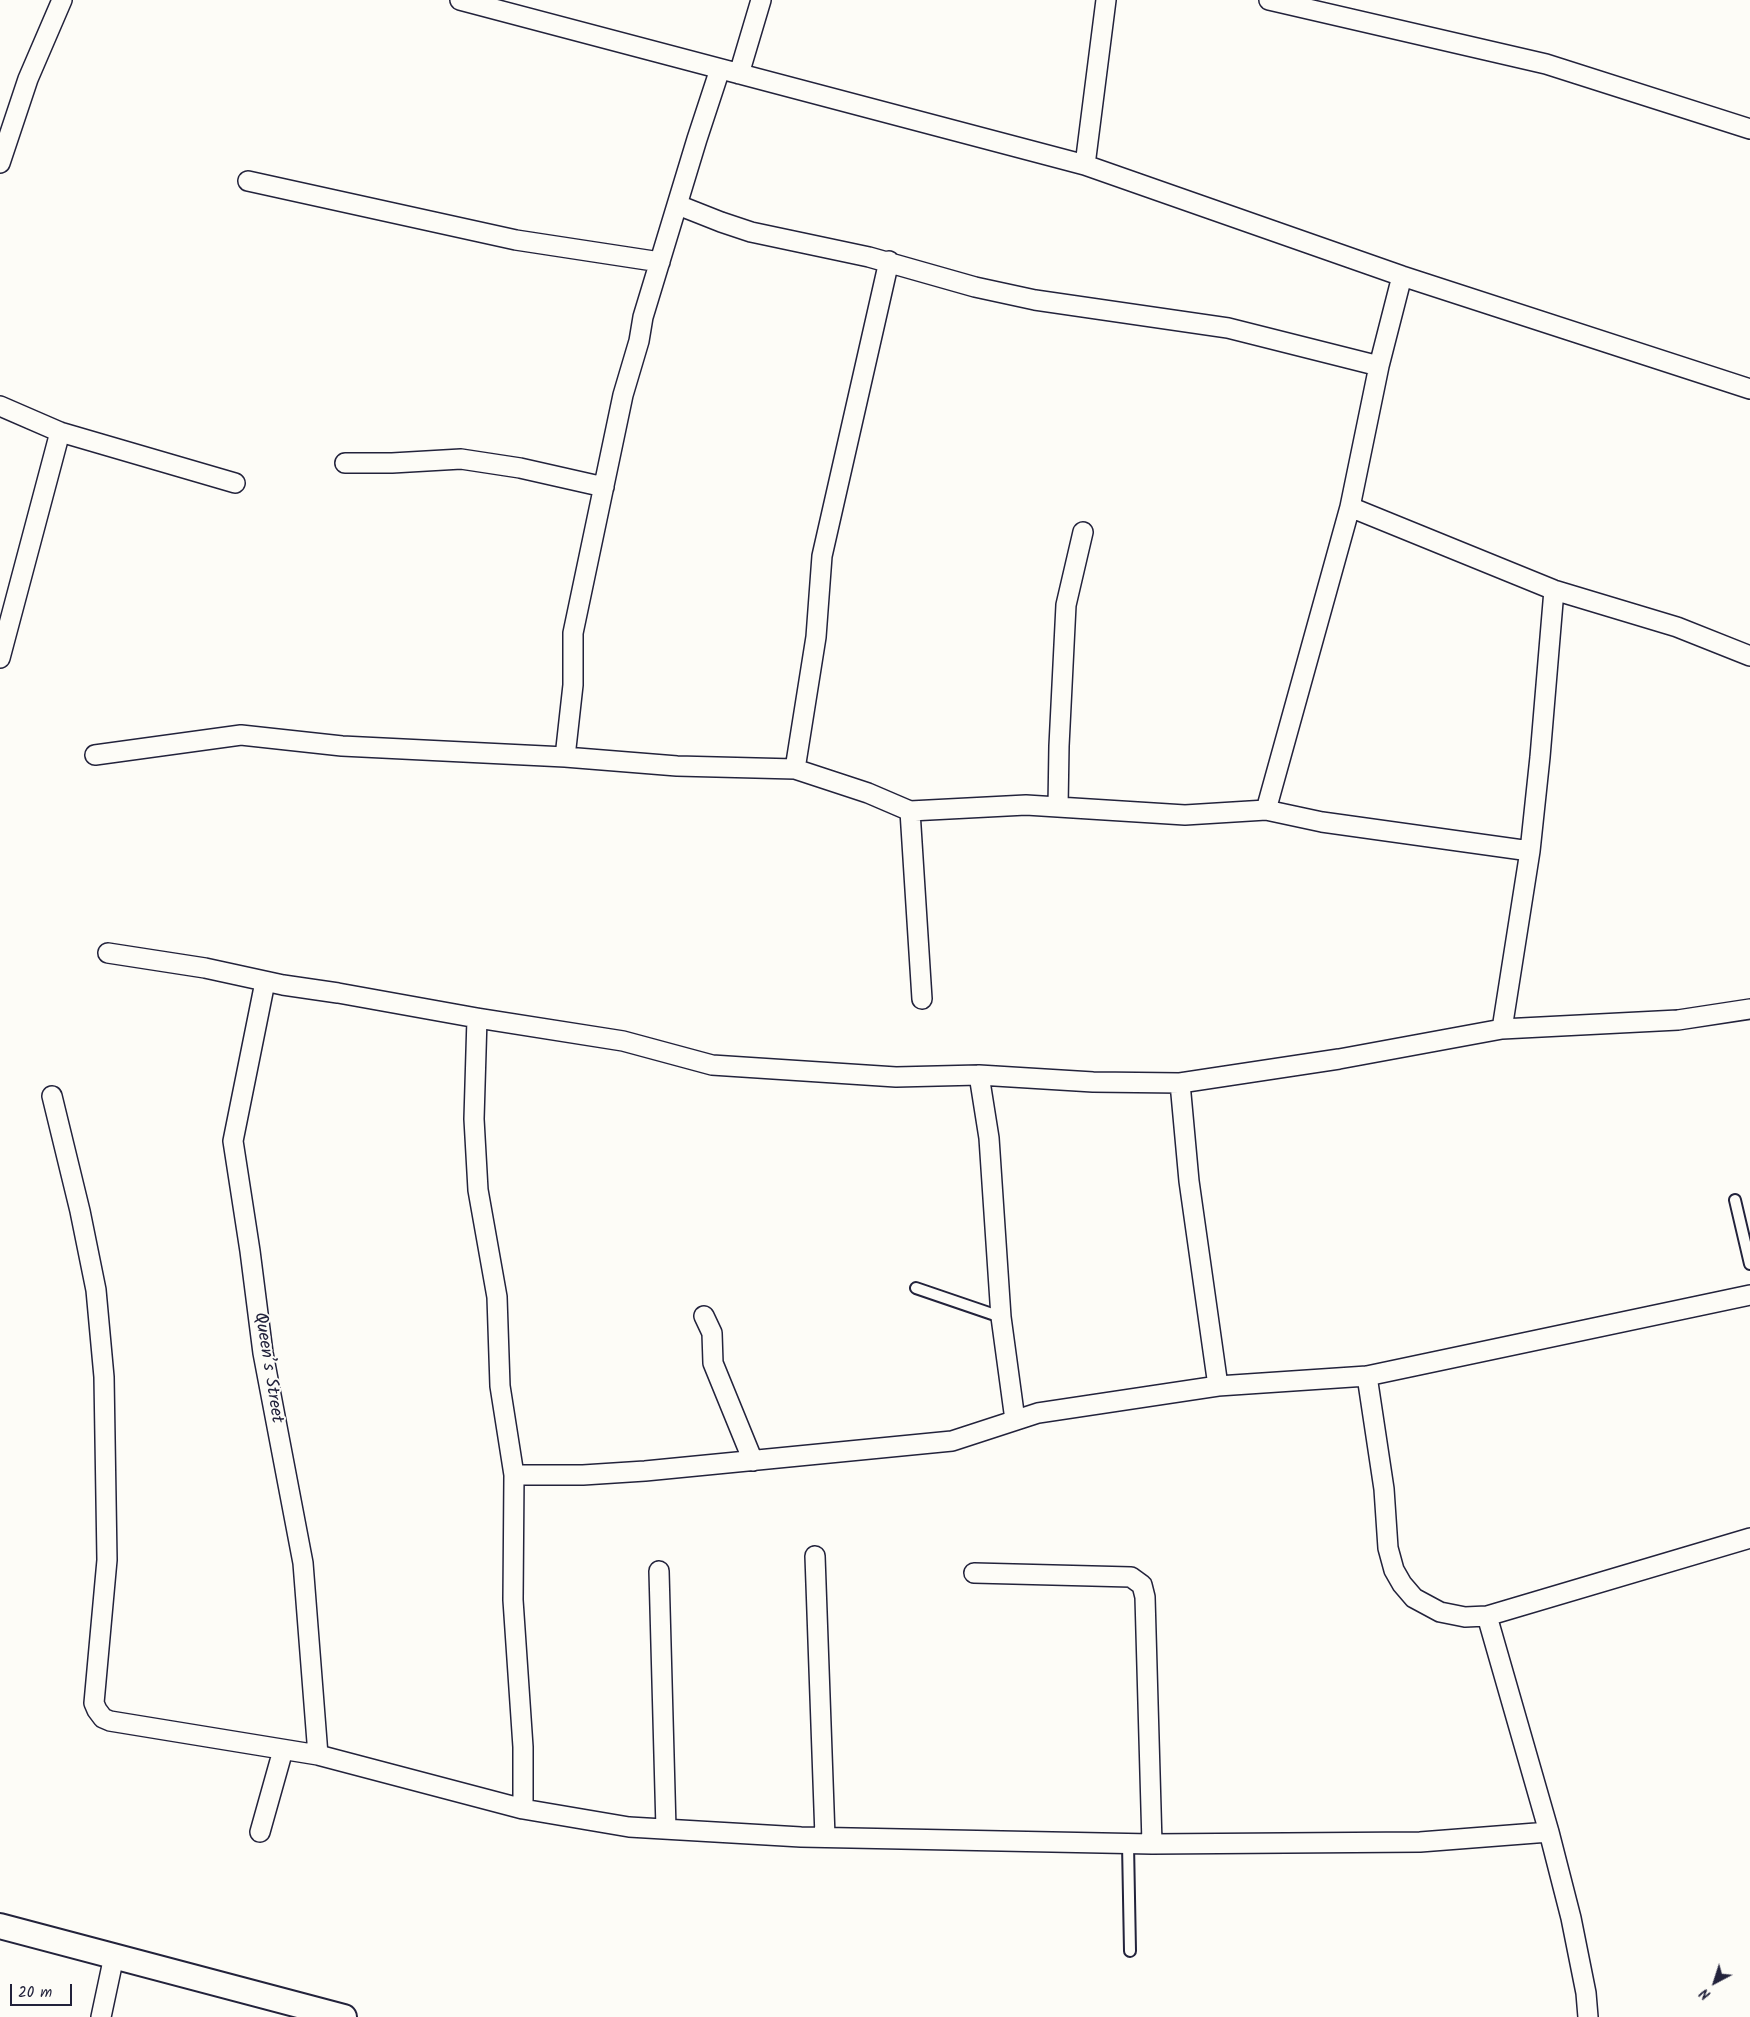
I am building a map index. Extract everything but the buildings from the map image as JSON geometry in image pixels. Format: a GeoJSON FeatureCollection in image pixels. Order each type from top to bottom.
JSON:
{"type":"FeatureCollection","features":[{"type":"Feature","properties":{"kind":"street"},"geometry":{"type":"LineString","coordinates":[[0,163],[28,79],[62,0]]}},
{"type":"Feature","properties":{"kind":"street"},"geometry":{"type":"LineString","coordinates":[[460,0],[1085,164],[1402,276],[1750,389]]}},
{"type":"Feature","properties":{"kind":"street"},"geometry":{"type":"LineString","coordinates":[[739,74],[761,0]]}},
{"type":"Feature","properties":{"kind":"street"},"geometry":{"type":"LineString","coordinates":[[1085,164],[1106,0]]}},
{"type":"Feature","properties":{"kind":"street"},"geometry":{"type":"LineString","coordinates":[[1269,0],[1335,7],[1546,64],[1750,128]]}},
{"type":"Feature","properties":{"kind":"street"},"geometry":{"type":"LineString","coordinates":[[565,757],[573,685],[573,633],[623,395],[660,262],[720,69]]}},
{"type":"Feature","properties":{"kind":"street"},"geometry":{"type":"LineString","coordinates":[[248,181],[516,240],[660,262]]}},
{"type":"Feature","properties":{"kind":"street"},"geometry":{"type":"LineString","coordinates":[[678,204],[720,222],[751,232],[889,262],[975,286],[1035,300],[1228,328],[1379,366]]}},
{"type":"Feature","properties":{"kind":"street"},"geometry":{"type":"LineString","coordinates":[[795,769],[816,637],[824,548],[889,262]]}},
{"type":"Feature","properties":{"kind":"street"},"geometry":{"type":"LineString","coordinates":[[1266,810],[1350,507],[1379,366],[1402,276]]}},
{"type":"Feature","properties":{"kind":"street"},"geometry":{"type":"LineString","coordinates":[[0,406],[60,432],[235,483]]}},
{"type":"Feature","properties":{"kind":"street"},"geometry":{"type":"LineString","coordinates":[[0,658],[60,432]]}},
{"type":"Feature","properties":{"kind":"street"},"geometry":{"type":"LineString","coordinates":[[345,463],[392,463],[461,459],[520,468],[604,487]]}},
{"type":"Feature","properties":{"kind":"street"},"geometry":{"type":"LineString","coordinates":[[1350,507],[1554,590],[1677,627],[1750,656]]}},
{"type":"Feature","properties":{"kind":"street"},"geometry":{"type":"LineString","coordinates":[[1058,807],[1066,605],[1083,532]]}},
{"type":"Feature","properties":{"kind":"street"},"geometry":{"type":"LineString","coordinates":[[1502,1029],[1530,851],[1554,590]]}},
{"type":"Feature","properties":{"kind":"street"},"geometry":{"type":"LineString","coordinates":[[94,755],[241,736],[342,746],[565,757],[677,766],[795,769],[868,793],[910,811],[1026,805],[1185,815],[1266,810],[1322,822],[1530,851]]}},
{"type":"Feature","properties":{"kind":"street"},"geometry":{"type":"LineString","coordinates":[[910,811],[922,999]]}},
{"type":"Feature","properties":{"kind":"street"},"geometry":{"type":"LineString","coordinates":[[108,953],[205,968],[265,982],[623,1041],[712,1065],[896,1077],[979,1074],[1093,1082],[1180,1083],[1339,1059],[1502,1029],[1678,1020],[1750,1009]]}},
{"type":"Feature","properties":{"kind":"street","name":"Queen’s Street"},"geometry":{"type":"LineString","coordinates":[[265,982],[233,1141],[263,1353],[303,1563],[318,1755]]}},
{"type":"Feature","properties":{"kind":"street"},"geometry":{"type":"LineString","coordinates":[[476,1018],[474,1119],[478,1190],[497,1297],[500,1386],[514,1475],[513,1600],[523,1747],[523,1809]]}},
{"type":"Feature","properties":{"kind":"street"},"geometry":{"type":"LineString","coordinates":[[979,1074],[989,1138],[1001,1317],[1015,1420]]}},
{"type":"Feature","properties":{"kind":"street"},"geometry":{"type":"LineString","coordinates":[[1180,1083],[1189,1181],[1218,1386]]}},
{"type":"Feature","properties":{"kind":"street"},"geometry":{"type":"LineString","coordinates":[[52,1096],[80,1211],[96,1290],[104,1377],[107,1560],[94,1703],[103,1718],[119,1723],[318,1755],[523,1809],[629,1827],[825,1837],[1128,1844],[1420,1842],[1549,1832]]}},
{"type":"Feature","properties":{"kind":"street"},"geometry":{"type":"LineString","coordinates":[[514,1475],[610,1473],[952,1441],[1038,1413],[1218,1386],[1368,1376],[1750,1295]]}},
{"type":"Feature","properties":{"kind":"street"},"geometry":{"type":"LineString","coordinates":[[704,1316],[712,1333],[713,1363],[753,1461]]}},
{"type":"Feature","properties":{"kind":"street"},"geometry":{"type":"LineString","coordinates":[[1368,1376],[1384,1490],[1388,1548],[1394,1570],[1402,1584],[1414,1598],[1440,1612],[1465,1617],[1487,1616],[1750,1538]]}},
{"type":"Feature","properties":{"kind":"street"},"geometry":{"type":"LineString","coordinates":[[815,1556],[825,1837]]}},
{"type":"Feature","properties":{"kind":"street"},"geometry":{"type":"LineString","coordinates":[[659,1571],[666,1829]]}},
{"type":"Feature","properties":{"kind":"street"},"geometry":{"type":"LineString","coordinates":[[974,1573],[1131,1577],[1142,1585],[1145,1596],[1152,1844]]}},
{"type":"Feature","properties":{"kind":"street"},"geometry":{"type":"LineString","coordinates":[[1487,1616],[1549,1832],[1571,1918],[1586,1993],[1588,2017]]}},
{"type":"Feature","properties":{"kind":"street"},"geometry":{"type":"LineString","coordinates":[[260,1832],[283,1750]]}},
{"type":"Feature","properties":{"kind":"street"},"geometry":{"type":"LineString","coordinates":[[0,1926],[344,2017]]}},
{"type":"Feature","properties":{"kind":"street"},"geometry":{"type":"LineString","coordinates":[[101,2017],[114,1956]]}},
{"type":"Feature","properties":{"kind":"lane"},"geometry":{"type":"LineString","coordinates":[[1735,1200],[1750,1264]]}},
{"type":"Feature","properties":{"kind":"lane"},"geometry":{"type":"LineString","coordinates":[[916,1288],[1001,1317]]}},
{"type":"Feature","properties":{"kind":"lane"},"geometry":{"type":"LineString","coordinates":[[1128,1844],[1130,1951]]}}]}
